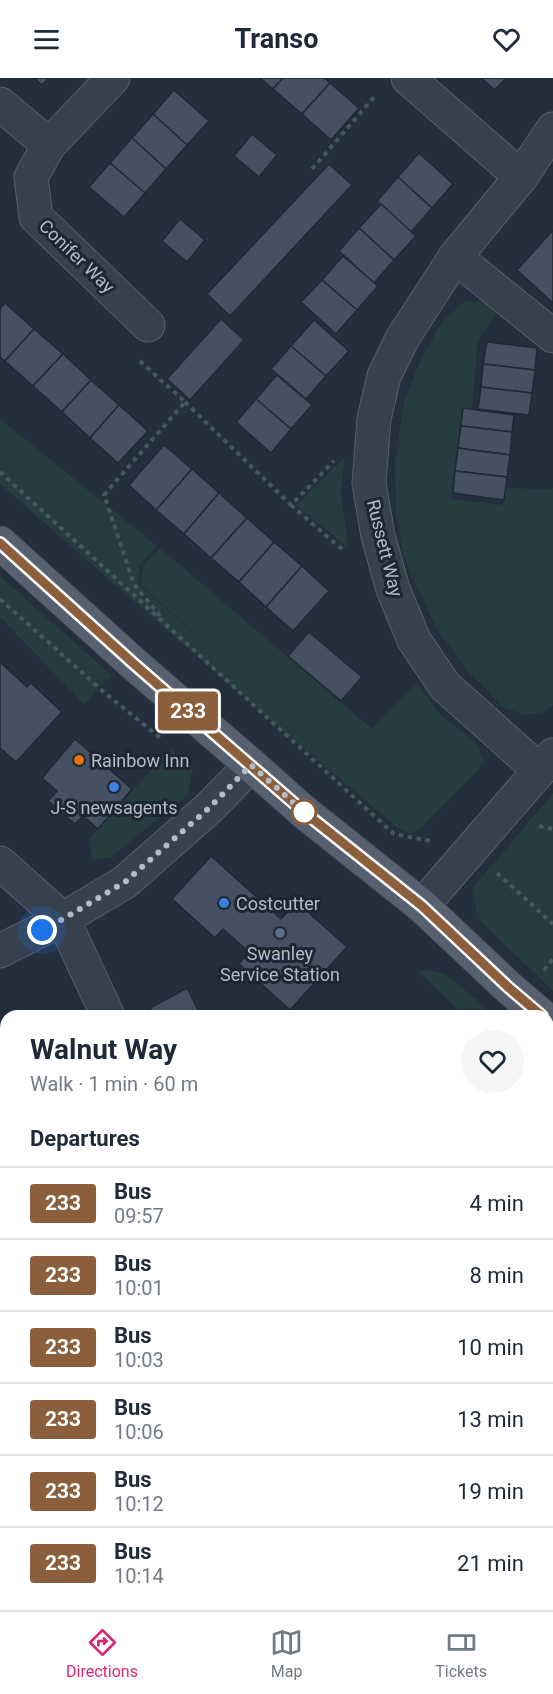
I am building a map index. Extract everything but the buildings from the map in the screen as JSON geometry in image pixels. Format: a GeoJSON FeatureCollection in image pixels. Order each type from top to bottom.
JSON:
{"type":"FeatureCollection","features":[{"type":"Feature","properties":{"kind":"main road"},"geometry":{"type":"LineString","coordinates":[[0,543],[134,664],[304,812],[422,906],[535,1010]]}},
{"type":"Feature","properties":{"kind":"street","name":"Conifer Way"},"geometry":{"type":"LineString","coordinates":[[113,78],[49,145],[30,177],[36,217],[148,325]]}},
{"type":"Feature","properties":{"kind":"street"},"geometry":{"type":"LineString","coordinates":[[395,84],[521,177]]}},
{"type":"Feature","properties":{"kind":"street"},"geometry":{"type":"LineString","coordinates":[[0,104],[49,145]]}},
{"type":"Feature","properties":{"kind":"street","name":"Russett Way"},"geometry":{"type":"LineString","coordinates":[[546,762],[445,686],[414,640],[393,589],[378,536],[369,483],[374,419],[384,376],[402,339],[455,257],[521,177],[553,129]]}},
{"type":"Feature","properties":{"kind":"street"},"geometry":{"type":"LineString","coordinates":[[455,257],[553,336]]}},
{"type":"Feature","properties":{"kind":"street"},"geometry":{"type":"LineString","coordinates":[[422,906],[546,762]]}},
{"type":"Feature","properties":{"kind":"street"},"geometry":{"type":"LineString","coordinates":[[0,951],[63,919],[125,882],[209,808],[251,765]]}},
{"type":"Feature","properties":{"kind":"street"},"geometry":{"type":"LineString","coordinates":[[0,863],[63,919],[105,1010]]}},
{"type":"Feature","properties":{"kind":"path"},"geometry":{"type":"LineString","coordinates":[[312,169],[395,84]]}},
{"type":"Feature","properties":{"kind":"path"},"geometry":{"type":"LineString","coordinates":[[148,325],[128,349],[291,505],[346,554]]}},
{"type":"Feature","properties":{"kind":"path"},"geometry":{"type":"LineString","coordinates":[[168,626],[134,584],[104,495],[185,402]]}},
{"type":"Feature","properties":{"kind":"path"},"geometry":{"type":"LineString","coordinates":[[291,505],[374,419]]}},
{"type":"Feature","properties":{"kind":"path"},"geometry":{"type":"LineString","coordinates":[[0,472],[394,834],[471,849],[553,924]]}},
{"type":"Feature","properties":{"kind":"path"},"geometry":{"type":"LineString","coordinates":[[0,599],[105,693]]}},
{"type":"Feature","properties":{"kind":"green space"},"geometry":{"type":"Polygon","coordinates":[[[465,301],[487,302],[498,313],[478,339],[472,408],[462,408],[451,499],[503,505],[506,488],[553,488],[553,705],[545,712],[526,715],[504,708],[470,674],[435,626],[403,555],[396,511],[395,462],[404,401],[421,359],[442,322],[465,301]]]}},
{"type":"Feature","properties":{"kind":"green space"},"geometry":{"type":"Polygon","coordinates":[[[0,419],[157,546],[140,564],[138,584],[241,675],[141,585],[145,564],[160,548],[372,729],[418,683],[437,711],[471,739],[485,763],[421,828],[410,834],[397,827],[268,718],[0,484],[0,419]]]}},
{"type":"Feature","properties":{"kind":"green space"},"geometry":{"type":"Polygon","coordinates":[[[345,457],[341,491],[348,548],[296,505],[345,457]]]}},
{"type":"Feature","properties":{"kind":"green space"},"geometry":{"type":"Polygon","coordinates":[[[0,576],[111,675],[84,704],[0,617],[0,576]]]}},
{"type":"Feature","properties":{"kind":"green space"},"geometry":{"type":"Polygon","coordinates":[[[170,749],[193,767],[188,795],[111,857],[93,861],[89,839],[170,749]]]}},
{"type":"Feature","properties":{"kind":"green space"},"geometry":{"type":"Polygon","coordinates":[[[553,793],[553,991],[478,919],[472,889],[553,793]]]}},
{"type":"Feature","properties":{"kind":"green space"},"geometry":{"type":"Polygon","coordinates":[[[428,970],[444,974],[487,1010],[459,1010],[418,971],[428,970]]]}},
{"type":"Feature","properties":{"kind":"bus line","name":"233"},"geometry":{"type":"LineString","coordinates":[[0,543],[134,664],[304,812],[422,906],[535,1010]]}},
{"type":"Feature","properties":{"kind":"place","name":"Rainbow Inn"},"geometry":{"type":"Point","coordinates":[79,760]}},
{"type":"Feature","properties":{"kind":"place","name":"J-S newsagents"},"geometry":{"type":"Point","coordinates":[114,787]}},
{"type":"Feature","properties":{"kind":"place","name":"Costcutter"},"geometry":{"type":"Point","coordinates":[224,903]}},
{"type":"Feature","properties":{"kind":"place","name":"Swanley Service Station"},"geometry":{"type":"Point","coordinates":[280,933]}},
{"type":"Feature","properties":{"kind":"route"},"geometry":{"type":"LineString","coordinates":[[42,930],[125,882],[209,808],[251,765],[304,812]]}}]}
